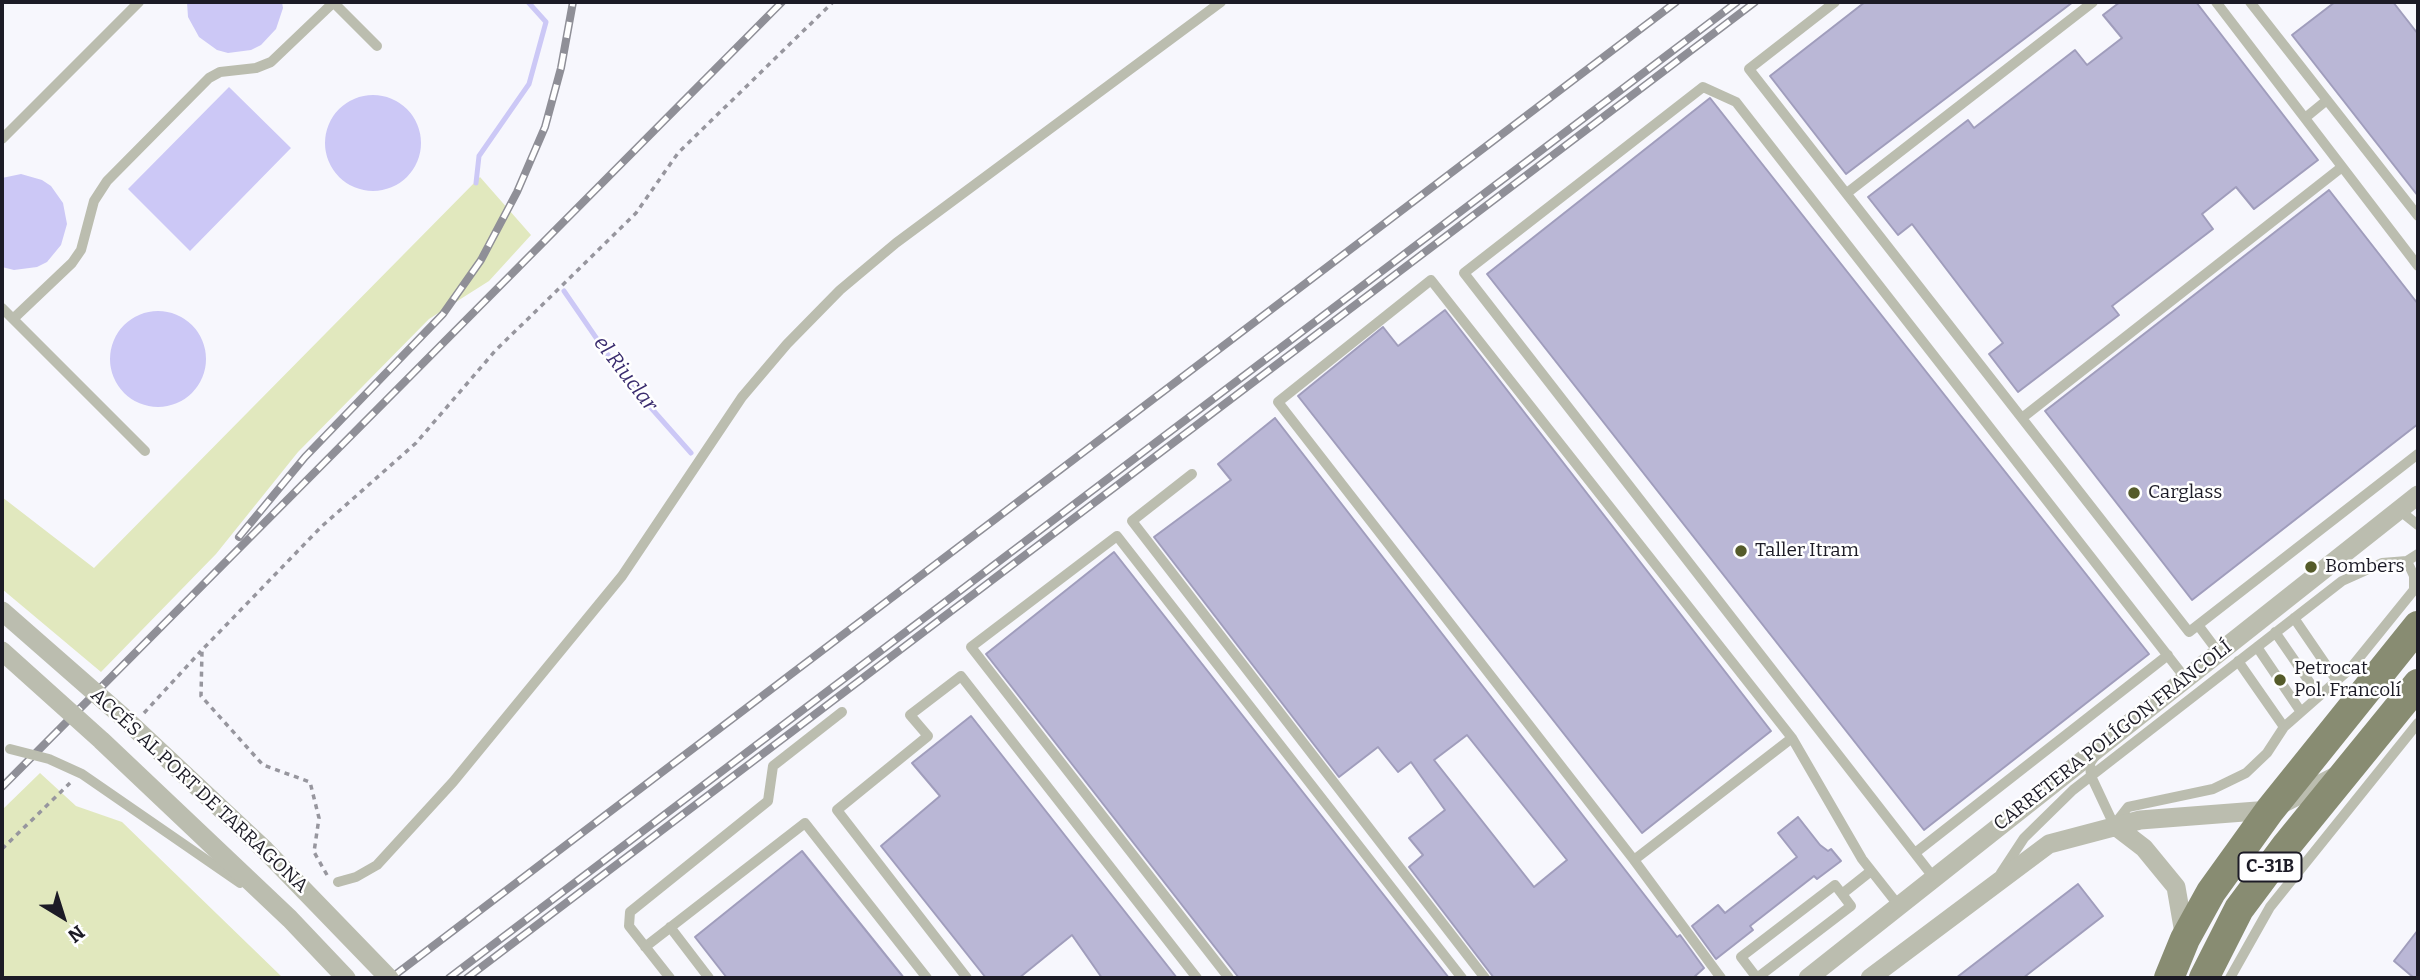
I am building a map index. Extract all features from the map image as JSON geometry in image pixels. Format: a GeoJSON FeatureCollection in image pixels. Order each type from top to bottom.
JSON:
{"type":"FeatureCollection","features":[{"type":"Feature","properties":{"kind":"main road","name":"C-31B"},"geometry":{"type":"LineString","coordinates":[[2169,978],[2185,939],[2211,892],[2270,810],[2418,626]]}},
{"type":"Feature","properties":{"kind":"main road","name":"C-31B"},"geometry":{"type":"LineString","coordinates":[[2204,978],[2239,909],[2286,846],[2418,684]]}},
{"type":"Feature","properties":{"kind":"street","name":"CARRETERA POLÍGON FRANCOLÍ"},"geometry":{"type":"LineString","coordinates":[[1808,978],[2418,495]]}},
{"type":"Feature","properties":{"kind":"street","name":"ACCÉS AL PORT DE TARRAGONA"},"geometry":{"type":"LineString","coordinates":[[2,611],[123,717],[265,850],[389,978]]}},
{"type":"Feature","properties":{"kind":"street","name":"ACCÉS AL PORT DE TARRAGONA"},"geometry":{"type":"LineString","coordinates":[[2,651],[101,740],[290,919],[346,978]]}},
{"type":"Feature","properties":{"kind":"street"},"geometry":{"type":"LineString","coordinates":[[1870,978],[2049,844],[2140,820],[2270,810],[2318,788],[2353,766]]}},
{"type":"Feature","properties":{"kind":"street"},"geometry":{"type":"LineString","coordinates":[[2114,825],[2144,848],[2176,887],[2185,939]]}},
{"type":"Feature","properties":{"kind":"lane"},"geometry":{"type":"LineString","coordinates":[[2,139],[139,2]]}},
{"type":"Feature","properties":{"kind":"lane"},"geometry":{"type":"LineString","coordinates":[[13,319],[72,263],[81,250],[94,201],[107,181],[209,78],[220,72],[256,68],[271,62],[334,2],[377,46]]}},
{"type":"Feature","properties":{"kind":"lane"},"geometry":{"type":"LineString","coordinates":[[338,882],[356,877],[377,865],[453,782],[622,576],[742,397],[787,344],[840,290],[896,243],[1221,2]]}},
{"type":"Feature","properties":{"kind":"lane"},"geometry":{"type":"LineString","coordinates":[[1835,2],[1749,69],[2189,632],[2418,454]]}},
{"type":"Feature","properties":{"kind":"lane"},"geometry":{"type":"LineString","coordinates":[[1847,193],[2093,2]]}},
{"type":"Feature","properties":{"kind":"lane"},"geometry":{"type":"LineString","coordinates":[[2216,2],[2418,267]]}},
{"type":"Feature","properties":{"kind":"lane"},"geometry":{"type":"LineString","coordinates":[[2250,2],[2418,216]]}},
{"type":"Feature","properties":{"kind":"lane"},"geometry":{"type":"LineString","coordinates":[[1934,878],[1464,273],[1703,87],[1736,102],[2186,679]]}},
{"type":"Feature","properties":{"kind":"lane"},"geometry":{"type":"LineString","coordinates":[[2305,118],[2327,100]]}},
{"type":"Feature","properties":{"kind":"lane"},"geometry":{"type":"LineString","coordinates":[[2022,418],[2342,167]]}},
{"type":"Feature","properties":{"kind":"lane"},"geometry":{"type":"LineString","coordinates":[[1721,978],[1634,860],[1278,402],[1431,280],[1792,738],[1871,871],[1899,906]]}},
{"type":"Feature","properties":{"kind":"lane"},"geometry":{"type":"LineString","coordinates":[[2,308],[145,451]]}},
{"type":"Feature","properties":{"kind":"lane"},"geometry":{"type":"LineString","coordinates":[[1192,474],[1132,521],[1485,978]]}},
{"type":"Feature","properties":{"kind":"lane"},"geometry":{"type":"LineString","coordinates":[[2399,510],[2418,525]]}},
{"type":"Feature","properties":{"kind":"lane"},"geometry":{"type":"LineString","coordinates":[[1229,978],[971,647],[1117,536],[1462,978]]}},
{"type":"Feature","properties":{"kind":"lane"},"geometry":{"type":"LineString","coordinates":[[1990,887],[2024,838],[2091,776],[2275,632],[2342,581],[2382,563],[2407,561],[2418,554]]}},
{"type":"Feature","properties":{"kind":"lane"},"geometry":{"type":"LineString","coordinates":[[2115,735],[2090,763],[2091,776],[2114,825],[2128,807],[2213,789],[2246,773],[2267,753],[2284,727],[2337,681],[2416,588],[2407,561]]}},
{"type":"Feature","properties":{"kind":"lane"},"geometry":{"type":"LineString","coordinates":[[2294,618],[2337,681]]}},
{"type":"Feature","properties":{"kind":"lane"},"geometry":{"type":"LineString","coordinates":[[2198,625],[2220,653]]}},
{"type":"Feature","properties":{"kind":"lane"},"geometry":{"type":"LineString","coordinates":[[2275,632],[2319,696]]}},
{"type":"Feature","properties":{"kind":"lane"},"geometry":{"type":"LineString","coordinates":[[2257,647],[2301,712]]}},
{"type":"Feature","properties":{"kind":"lane"},"geometry":{"type":"LineString","coordinates":[[1915,853],[2168,655]]}},
{"type":"Feature","properties":{"kind":"lane"},"geometry":{"type":"LineString","coordinates":[[2238,662],[2284,727]]}},
{"type":"Feature","properties":{"kind":"lane"},"geometry":{"type":"LineString","coordinates":[[967,978],[837,810],[928,736],[911,715],[961,676],[1197,978]]}},
{"type":"Feature","properties":{"kind":"lane"},"geometry":{"type":"LineString","coordinates":[[670,978],[629,926],[630,912],[768,801],[773,766],[842,712]]}},
{"type":"Feature","properties":{"kind":"lane"},"geometry":{"type":"LineString","coordinates":[[2230,978],[2270,907],[2418,723]]}},
{"type":"Feature","properties":{"kind":"lane"},"geometry":{"type":"LineString","coordinates":[[1634,860],[1792,738]]}},
{"type":"Feature","properties":{"kind":"lane"},"geometry":{"type":"LineString","coordinates":[[6,749],[49,760],[82,774],[290,919]]}},
{"type":"Feature","properties":{"kind":"lane"},"geometry":{"type":"LineString","coordinates":[[645,947],[805,823],[927,978]]}},
{"type":"Feature","properties":{"kind":"lane"},"geometry":{"type":"LineString","coordinates":[[1842,894],[1871,871]]}},
{"type":"Feature","properties":{"kind":"lane"},"geometry":{"type":"LineString","coordinates":[[1835,885],[1842,894],[1851,906],[1757,978],[1741,957],[1835,885]]}},
{"type":"Feature","properties":{"kind":"lane"},"geometry":{"type":"LineString","coordinates":[[670,928],[709,978]]}},
{"type":"Feature","properties":{"kind":"path"},"geometry":{"type":"LineString","coordinates":[[338,882],[326,875],[314,852],[319,818],[310,782],[263,765],[201,696],[202,650],[321,527],[416,443],[495,351],[636,213],[678,153],[833,2]]}},
{"type":"Feature","properties":{"kind":"green space"},"geometry":{"type":"Polygon","coordinates":[[[480,177],[531,235],[489,281],[429,319],[298,452],[216,554],[101,672],[2,589],[2,497],[94,568],[480,177]]]}},
{"type":"Feature","properties":{"kind":"green space"},"geometry":{"type":"Polygon","coordinates":[[[40,773],[76,806],[122,822],[281,976],[2,978],[2,810],[40,773]]]}},
{"type":"Feature","properties":{"kind":"shaded area"},"geometry":{"type":"Polygon","coordinates":[[[187,2],[282,2],[283,8],[276,29],[261,45],[251,50],[228,53],[217,50],[199,37],[188,17],[187,2]]]}},
{"type":"Feature","properties":{"kind":"shaded area"},"geometry":{"type":"Polygon","coordinates":[[[229,87],[291,148],[190,251],[128,189],[229,87]]]}},
{"type":"Feature","properties":{"kind":"shaded area"},"geometry":{"type":"Polygon","coordinates":[[[373,95],[391,98],[407,109],[418,125],[421,143],[418,161],[407,177],[391,188],[373,191],[355,188],[339,177],[328,161],[325,143],[328,125],[339,109],[355,98],[373,95]]]}},
{"type":"Feature","properties":{"kind":"shaded area"},"geometry":{"type":"Polygon","coordinates":[[[21,174],[42,180],[51,186],[63,203],[67,224],[61,245],[47,262],[37,267],[14,270],[2,267],[2,178],[21,174]]]}},
{"type":"Feature","properties":{"kind":"shaded area"},"geometry":{"type":"Polygon","coordinates":[[[158,311],[176,314],[192,325],[203,341],[206,359],[203,377],[192,393],[176,404],[158,407],[140,404],[124,393],[113,377],[110,359],[113,341],[124,325],[140,314],[158,311]]]}},
{"type":"Feature","properties":{"kind":"building"},"geometry":{"type":"Polygon","coordinates":[[[1865,2],[2073,2],[1846,174],[1770,76],[1865,2]]]}},
{"type":"Feature","properties":{"kind":"building"},"geometry":{"type":"Polygon","coordinates":[[[2120,2],[2196,2],[2318,160],[2254,209],[2236,187],[2202,214],[2213,229],[2112,306],[2119,315],[2018,392],[1989,354],[2003,343],[1912,224],[1898,235],[1868,197],[1968,120],[1974,128],[2075,50],[2087,65],[2122,38],[2103,15],[2120,2]]]}},
{"type":"Feature","properties":{"kind":"building"},"geometry":{"type":"Polygon","coordinates":[[[2335,2],[2393,2],[2418,34],[2418,196],[2292,35],[2335,2]]]}},
{"type":"Feature","properties":{"kind":"building"},"geometry":{"type":"Polygon","coordinates":[[[1710,98],[2149,654],[1924,830],[1487,274],[1710,98]]]}},
{"type":"Feature","properties":{"kind":"building"},"geometry":{"type":"Polygon","coordinates":[[[2329,190],[2418,304],[2418,424],[2192,600],[2045,411],[2329,190]]]}},
{"type":"Feature","properties":{"kind":"building"},"geometry":{"type":"Polygon","coordinates":[[[1445,310],[1771,731],[1642,833],[1298,396],[1383,327],[1398,346],[1445,310]]]}},
{"type":"Feature","properties":{"kind":"building"},"geometry":{"type":"Polygon","coordinates":[[[1275,418],[1677,937],[1680,935],[1704,968],[1693,978],[1494,978],[1409,867],[1423,855],[1409,838],[1445,810],[1411,762],[1398,772],[1378,747],[1339,777],[1154,537],[1231,480],[1218,464],[1275,418]],[[1467,735],[1434,760],[1534,887],[1567,860],[1467,735]]]}},
{"type":"Feature","properties":{"kind":"building"},"geometry":{"type":"Polygon","coordinates":[[[1114,552],[1449,978],[1239,978],[986,654],[1114,552]]]}},
{"type":"Feature","properties":{"kind":"building"},"geometry":{"type":"Polygon","coordinates":[[[971,716],[1177,978],[1102,978],[1072,935],[1019,978],[986,978],[881,846],[940,796],[912,763],[971,716]]]}},
{"type":"Feature","properties":{"kind":"building"},"geometry":{"type":"Polygon","coordinates":[[[1798,817],[1820,845],[1828,851],[1831,849],[1841,861],[1817,879],[1814,876],[1750,926],[1753,930],[1716,959],[1692,926],[1718,905],[1725,913],[1797,857],[1778,833],[1798,817]]]}},
{"type":"Feature","properties":{"kind":"building"},"geometry":{"type":"Polygon","coordinates":[[[802,851],[904,978],[727,978],[695,937],[802,851]]]}},
{"type":"Feature","properties":{"kind":"building"},"geometry":{"type":"Polygon","coordinates":[[[2078,884],[2103,916],[2023,978],[1956,978],[2078,884]]]}},
{"type":"Feature","properties":{"kind":"building"},"geometry":{"type":"Polygon","coordinates":[[[2418,930],[2418,978],[2414,978],[2394,961],[2418,930]]]}},
{"type":"Feature","properties":{"kind":"waterway","name":"el Riuclar"},"geometry":{"type":"LineString","coordinates":[[476,183],[479,156],[529,84],[546,22],[528,2]]}},
{"type":"Feature","properties":{"kind":"waterway","name":"el Riuclar"},"geometry":{"type":"LineString","coordinates":[[564,291],[621,374],[691,453]]}},
{"type":"Feature","properties":{"kind":"railway"},"geometry":{"type":"LineString","coordinates":[[239,537],[305,457],[443,314],[481,260],[517,192],[545,127],[561,68],[573,2]]}},
{"type":"Feature","properties":{"kind":"railway"},"geometry":{"type":"LineString","coordinates":[[2,787],[782,2]]}},
{"type":"Feature","properties":{"kind":"railway"},"geometry":{"type":"LineString","coordinates":[[391,978],[1676,2]]}},
{"type":"Feature","properties":{"kind":"railway"},"geometry":{"type":"LineString","coordinates":[[449,978],[1737,2]]}},
{"type":"Feature","properties":{"kind":"railway"},"geometry":{"type":"LineString","coordinates":[[467,978],[1755,2]]}},
{"type":"Feature","properties":{"kind":"place","name":"Carglass"},"geometry":{"type":"Point","coordinates":[2134,493]}},
{"type":"Feature","properties":{"kind":"place","name":"Taller Itram"},"geometry":{"type":"Point","coordinates":[1741,551]}},
{"type":"Feature","properties":{"kind":"place","name":"Bombers"},"geometry":{"type":"Point","coordinates":[2311,567]}},
{"type":"Feature","properties":{"kind":"place","name":"Petrocat Pol. Francolí"},"geometry":{"type":"Point","coordinates":[2280,680]}}]}
